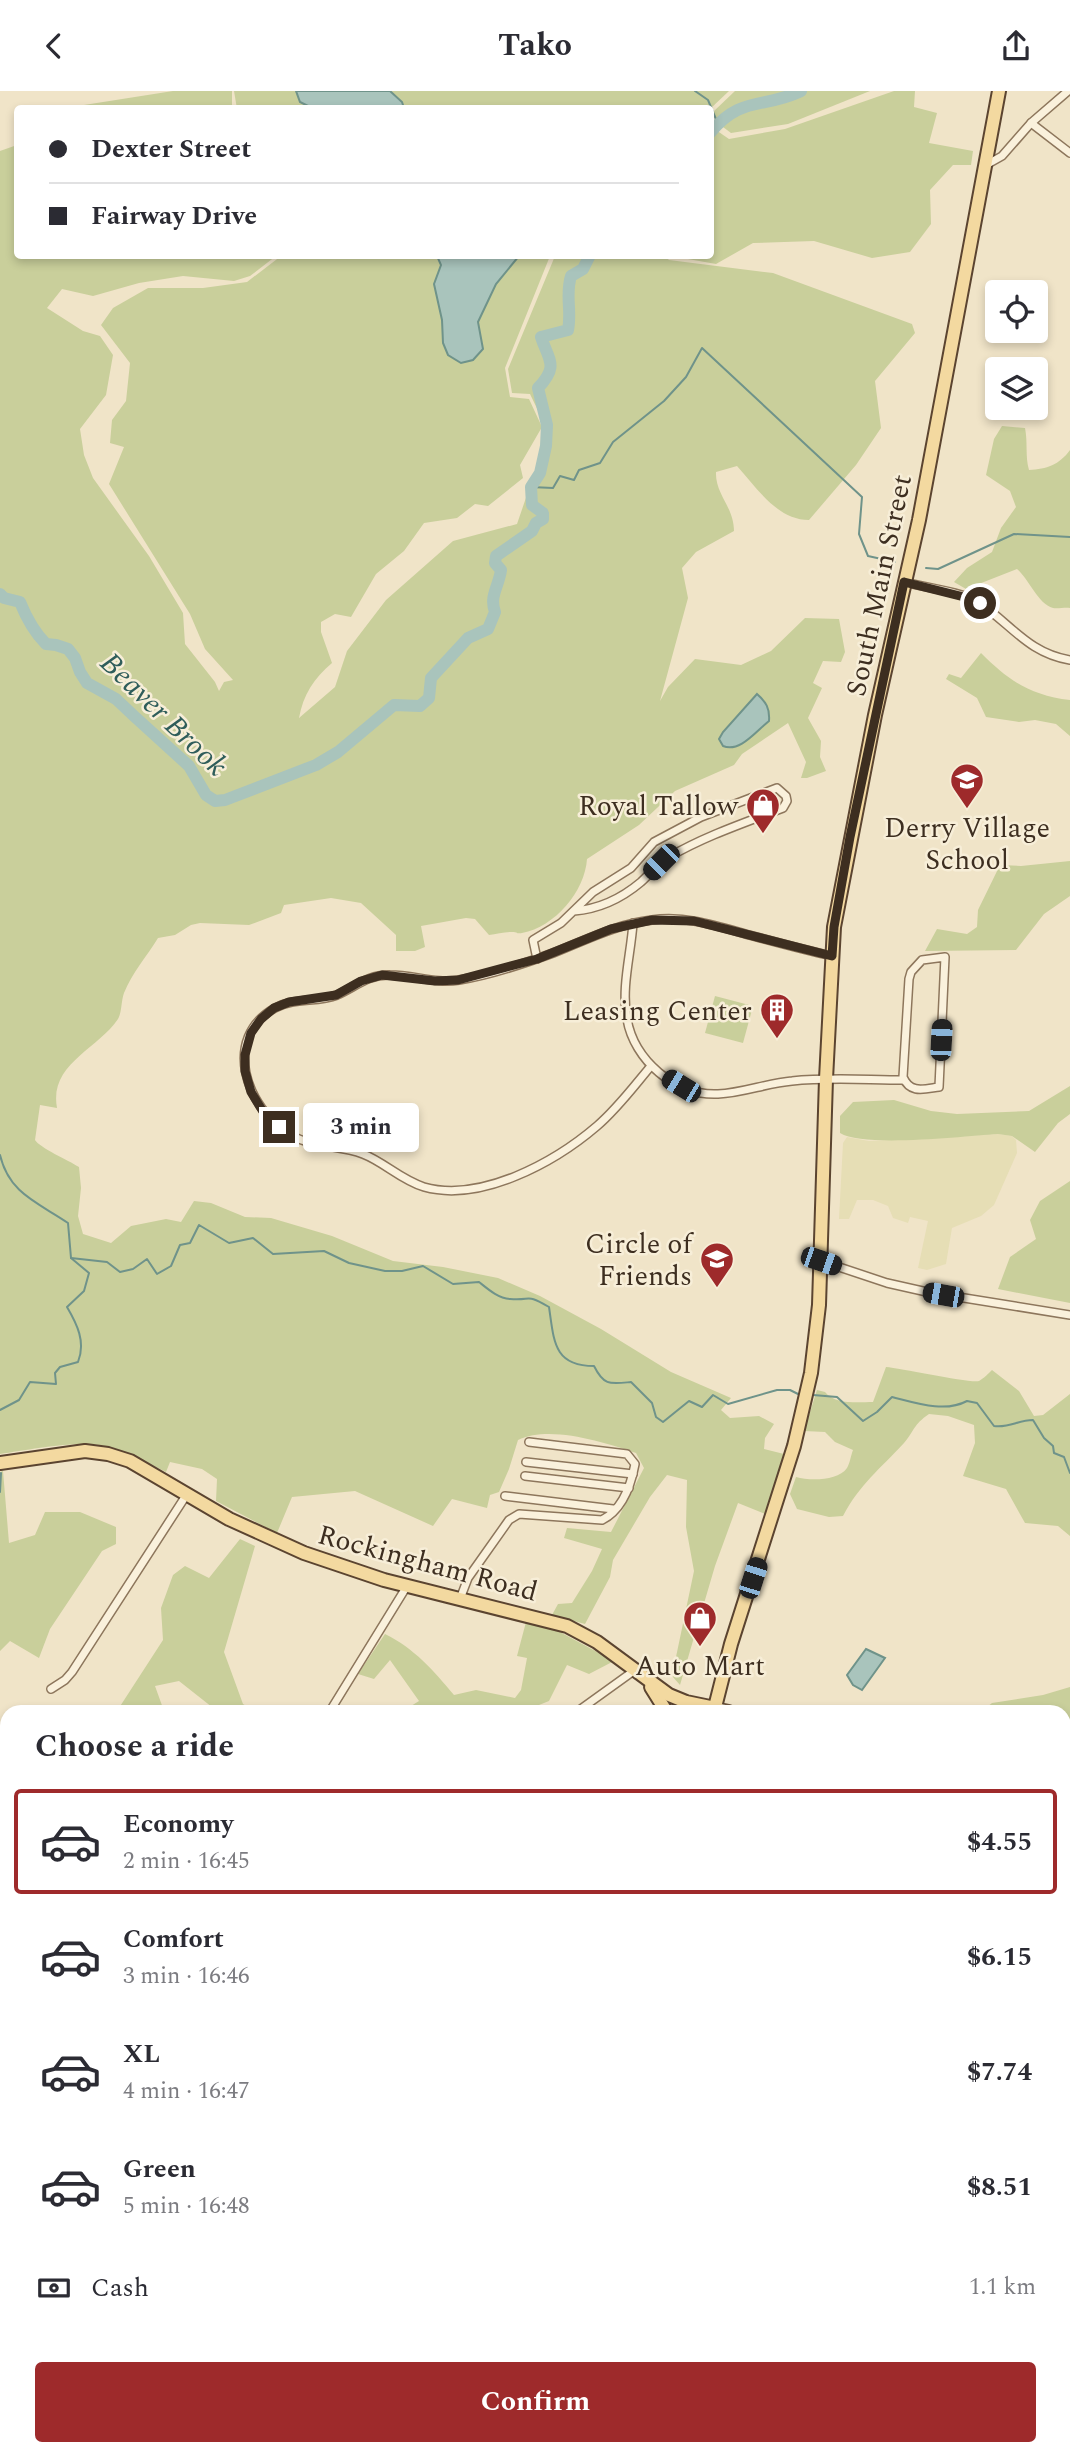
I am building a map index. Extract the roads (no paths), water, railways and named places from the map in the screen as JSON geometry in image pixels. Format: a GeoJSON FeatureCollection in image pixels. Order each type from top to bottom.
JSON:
{"type":"FeatureCollection","features":[{"type":"Feature","properties":{"kind":"main road","name":"South Main Street"},"geometry":{"type":"LineString","coordinates":[[715,1705],[731,1644],[794,1446],[807,1396],[815,1345],[821,1261],[834,927],[904,582],[922,507],[999,91]]}},
{"type":"Feature","properties":{"kind":"main road","name":"Rockingham Road"},"geometry":{"type":"LineString","coordinates":[[0,1463],[62,1453],[97,1452],[130,1461],[229,1519],[304,1553],[407,1586],[566,1626],[597,1642],[647,1681],[677,1699],[697,1705]]}},
{"type":"Feature","properties":{"kind":"main road"},"geometry":{"type":"LineString","coordinates":[[647,1681],[662,1705]]}},
{"type":"Feature","properties":{"kind":"street"},"geometry":{"type":"LineString","coordinates":[[986,166],[1002,156],[1031,123],[1068,91]]}},
{"type":"Feature","properties":{"kind":"street"},"geometry":{"type":"LineString","coordinates":[[1031,123],[1070,153]]}},
{"type":"Feature","properties":{"kind":"street"},"geometry":{"type":"LineString","coordinates":[[904,582],[972,599],[1032,646],[1046,654],[1070,660]]}},
{"type":"Feature","properties":{"kind":"street"},"geometry":{"type":"LineString","coordinates":[[537,959],[533,940],[554,928],[593,892],[631,868],[654,842],[688,823],[777,788],[786,796],[787,801],[783,808],[711,836],[667,858],[641,882],[616,899],[595,908],[574,911]]}},
{"type":"Feature","properties":{"kind":"street"},"geometry":{"type":"LineString","coordinates":[[651,1066],[598,1125],[561,1152],[510,1178],[479,1189],[464,1191],[425,1187],[410,1182],[367,1156],[300,1140],[271,1119],[251,1092],[245,1071],[248,1039],[261,1019],[282,1005],[336,995],[361,981],[382,975],[435,981],[458,980],[537,959],[600,933],[633,923],[661,919],[694,921],[832,956]]}},
{"type":"Feature","properties":{"kind":"street"},"geometry":{"type":"LineString","coordinates":[[633,923],[625,1009],[634,1042],[651,1066],[681,1086],[716,1094],[777,1083],[826,1079],[904,1080]]}},
{"type":"Feature","properties":{"kind":"street"},"geometry":{"type":"LineString","coordinates":[[945,957],[939,1087],[916,1090],[904,1080],[910,975],[922,960],[945,957]]}},
{"type":"Feature","properties":{"kind":"street"},"geometry":{"type":"LineString","coordinates":[[821,1261],[887,1283],[927,1292],[1070,1315]]}},
{"type":"Feature","properties":{"kind":"street"},"geometry":{"type":"LineString","coordinates":[[460,1599],[468,1578],[509,1520],[519,1514],[602,1520],[610,1516],[628,1489],[635,1464],[627,1454],[529,1442]]}},
{"type":"Feature","properties":{"kind":"street"},"geometry":{"type":"LineString","coordinates":[[526,1462],[633,1474]]}},
{"type":"Feature","properties":{"kind":"street"},"geometry":{"type":"LineString","coordinates":[[525,1476],[628,1489]]}},
{"type":"Feature","properties":{"kind":"street"},"geometry":{"type":"LineString","coordinates":[[51,1689],[72,1672],[187,1494]]}},
{"type":"Feature","properties":{"kind":"street"},"geometry":{"type":"LineString","coordinates":[[505,1496],[613,1509]]}},
{"type":"Feature","properties":{"kind":"street"},"geometry":{"type":"LineString","coordinates":[[334,1705],[407,1586]]}},
{"type":"Feature","properties":{"kind":"street"},"geometry":{"type":"LineString","coordinates":[[586,1705],[635,1670]]}},
{"type":"Feature","properties":{"kind":"water"},"geometry":{"type":"Polygon","coordinates":[[[296,91],[390,91],[403,105],[306,105],[300,102],[296,91]]]}},
{"type":"Feature","properties":{"kind":"water"},"geometry":{"type":"Polygon","coordinates":[[[438,259],[517,259],[496,284],[478,322],[483,349],[473,360],[461,363],[448,355],[443,343],[442,320],[434,284],[441,265],[438,259]]]}},
{"type":"Feature","properties":{"kind":"water"},"geometry":{"type":"Polygon","coordinates":[[[757,694],[767,706],[769,721],[742,744],[723,746],[719,739],[723,732],[757,694]]]}},
{"type":"Feature","properties":{"kind":"water"},"geometry":{"type":"Polygon","coordinates":[[[866,1649],[885,1658],[862,1690],[853,1685],[847,1675],[866,1649]]]}},
{"type":"Feature","properties":{"kind":"waterway"},"geometry":{"type":"LineString","coordinates":[[695,91],[708,100],[710,105]]}},
{"type":"Feature","properties":{"kind":"waterway","name":"Beaver Brook"},"geometry":{"type":"LineString","coordinates":[[714,129],[732,113],[743,108],[801,91]]}},
{"type":"Feature","properties":{"kind":"waterway"},"geometry":{"type":"LineString","coordinates":[[714,114],[718,124]]}},
{"type":"Feature","properties":{"kind":"waterway","name":"Beaver Brook"},"geometry":{"type":"LineString","coordinates":[[0,594],[4,598],[20,602],[31,625],[46,644],[68,649],[87,683],[116,699],[189,766],[206,795],[215,801],[225,800],[316,765],[338,752],[394,705],[420,706],[429,698],[431,678],[468,638],[488,629],[495,612],[494,596],[501,570],[495,563],[496,556],[532,531],[536,523],[543,519],[543,513],[532,505],[531,487],[540,473],[546,446],[547,425],[538,388],[548,374],[550,363],[541,337],[568,330],[571,276],[583,269],[588,259]]}},
{"type":"Feature","properties":{"kind":"waterway"},"geometry":{"type":"LineString","coordinates":[[531,487],[553,488],[560,476],[574,480],[579,470],[600,463],[613,442],[664,401],[686,377],[702,348],[862,497],[859,534],[868,556],[895,562]]}},
{"type":"Feature","properties":{"kind":"waterway"},"geometry":{"type":"LineString","coordinates":[[926,568],[938,569],[1014,534],[1070,537]]}},
{"type":"Feature","properties":{"kind":"waterway"},"geometry":{"type":"LineString","coordinates":[[0,1155],[4,1168],[18,1188],[68,1223],[71,1258],[89,1273],[84,1291],[67,1307],[81,1340],[78,1362],[60,1367],[55,1373],[56,1384],[30,1382],[19,1400],[0,1410]]}},
{"type":"Feature","properties":{"kind":"waterway"},"geometry":{"type":"LineString","coordinates":[[71,1258],[107,1262],[120,1272],[133,1269],[147,1259],[157,1274],[171,1266],[180,1245],[190,1243],[199,1225],[229,1243],[253,1238],[273,1254],[324,1251],[349,1263],[385,1271],[402,1271],[423,1266],[453,1284],[479,1282],[502,1297],[532,1299],[549,1307],[552,1330],[563,1356],[580,1365],[594,1366],[608,1382],[631,1382],[652,1403],[656,1417],[663,1422],[689,1401],[702,1407],[713,1395],[728,1404],[777,1390],[790,1390],[800,1395]]}},
{"type":"Feature","properties":{"kind":"waterway"},"geometry":{"type":"LineString","coordinates":[[813,1395],[837,1397],[863,1421],[892,1397],[940,1407],[967,1401],[977,1403],[994,1426],[1033,1420],[1044,1438],[1053,1446],[1054,1453],[1064,1457],[1070,1473]]}},
{"type":"Feature","properties":{"kind":"waterway"},"geometry":{"type":"LineString","coordinates":[[0,1492],[1,1473]]}},
{"type":"Feature","properties":{"kind":"place","name":"Derry Village School"},"geometry":{"type":"Point","coordinates":[967,810]}},
{"type":"Feature","properties":{"kind":"place","name":"Royal Tallow"},"geometry":{"type":"Point","coordinates":[763,835]}},
{"type":"Feature","properties":{"kind":"place","name":"Leasing Center"},"geometry":{"type":"Point","coordinates":[777,1040]}},
{"type":"Feature","properties":{"kind":"place","name":"Circle of Friends"},"geometry":{"type":"Point","coordinates":[717,1289]}},
{"type":"Feature","properties":{"kind":"place","name":"Auto Mart"},"geometry":{"type":"Point","coordinates":[700,1648]}}]}
